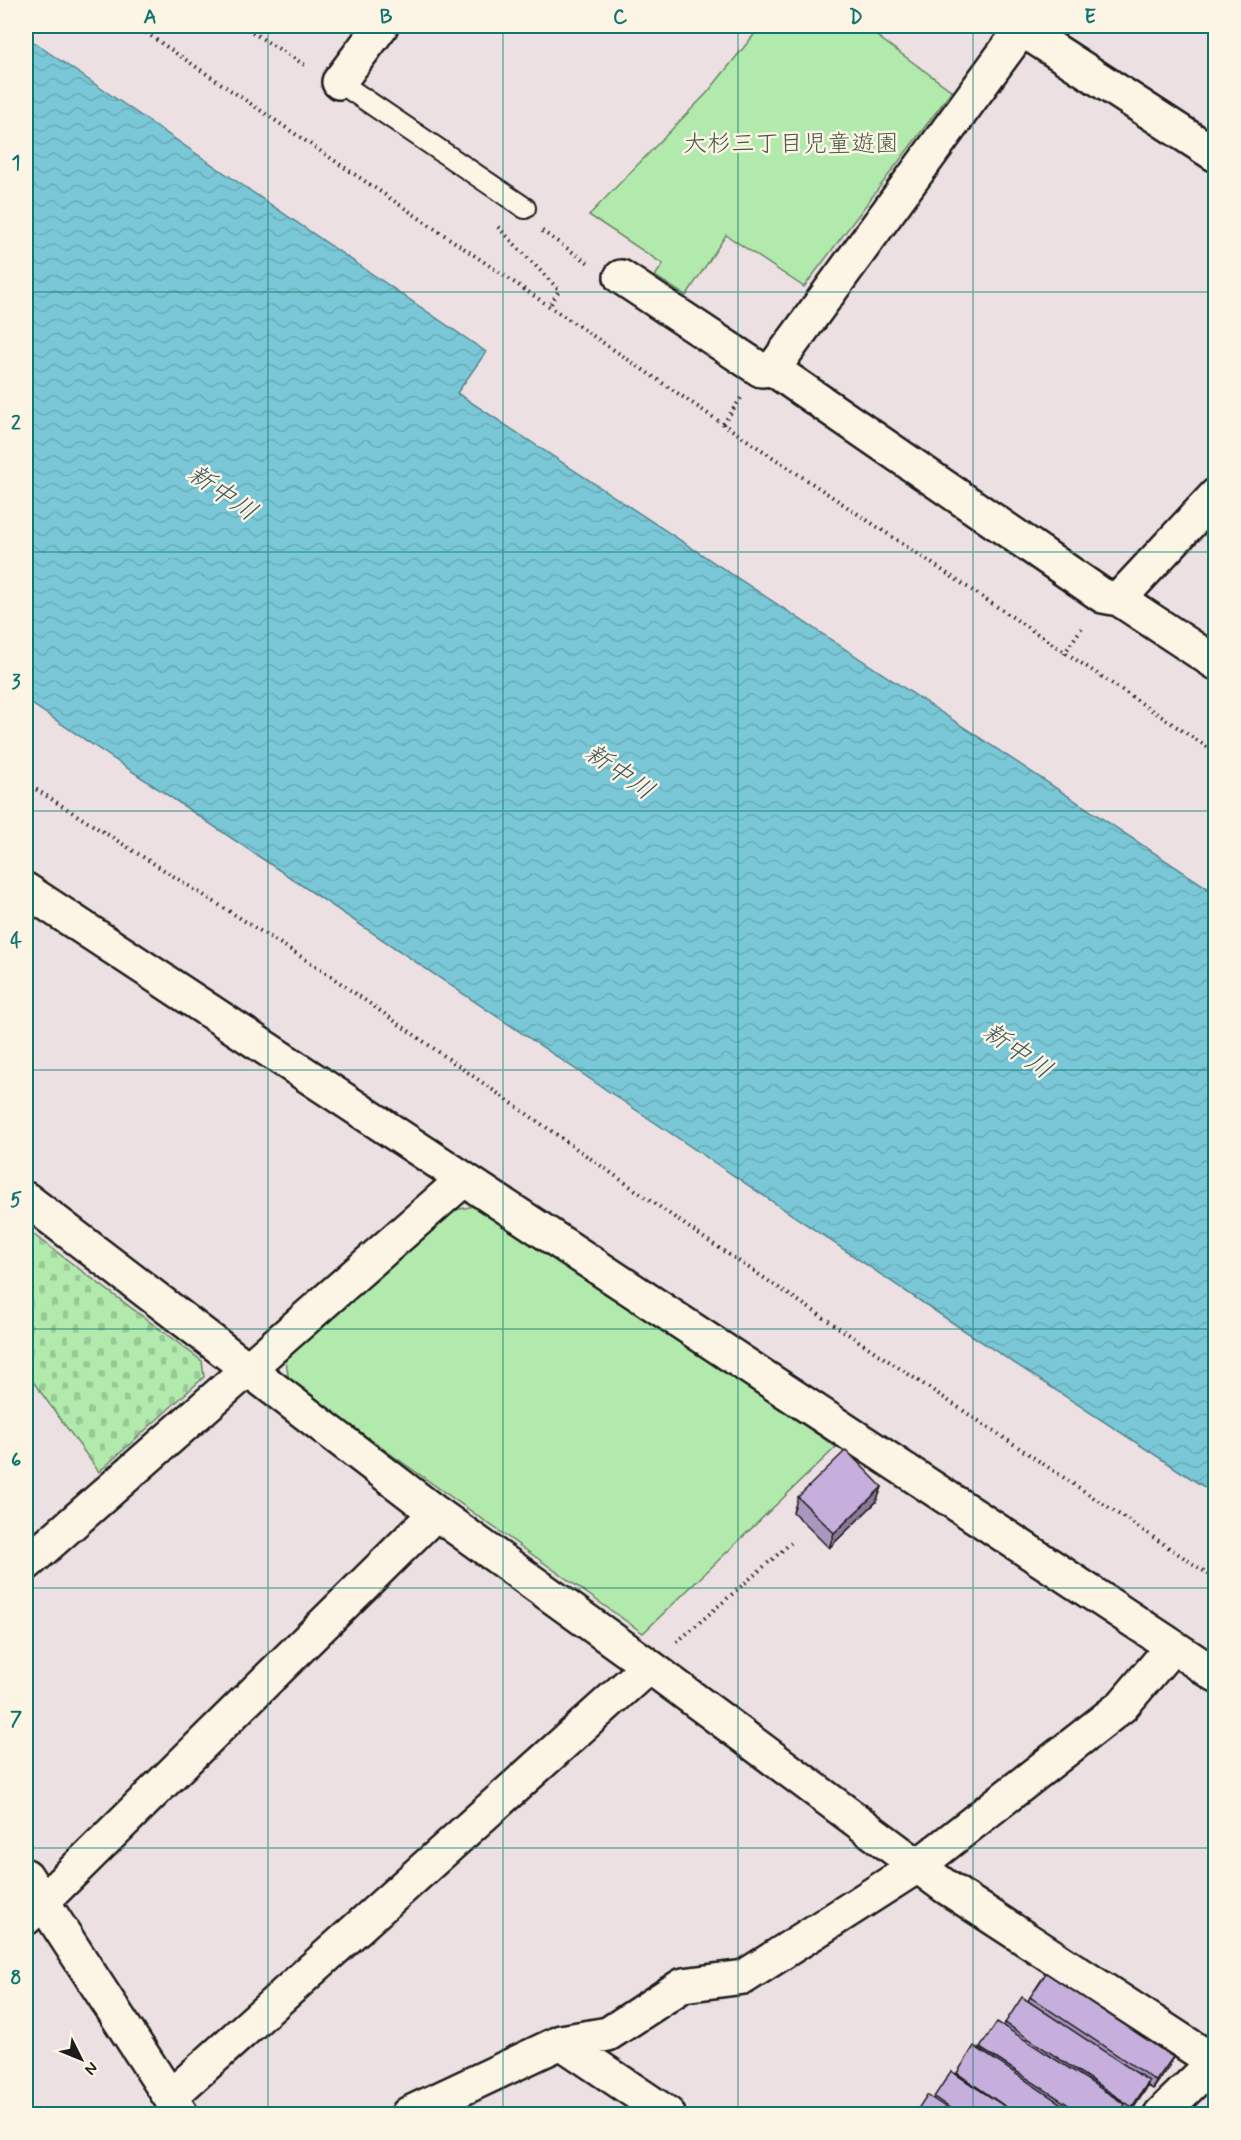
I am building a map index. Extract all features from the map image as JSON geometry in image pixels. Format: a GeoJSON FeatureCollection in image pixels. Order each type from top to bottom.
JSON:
{"type":"FeatureCollection","features":[{"type":"Feature","properties":{"kind":"street"},"geometry":{"type":"LineString","coordinates":[[339,82],[381,26]]}},
{"type":"Feature","properties":{"kind":"street"},"geometry":{"type":"LineString","coordinates":[[773,369],[1021,27],[1215,155]]}},
{"type":"Feature","properties":{"kind":"street"},"geometry":{"type":"LineString","coordinates":[[621,277],[761,370],[773,369],[1103,596],[1119,599],[1215,663]]}},
{"type":"Feature","properties":{"kind":"street"},"geometry":{"type":"LineString","coordinates":[[1119,599],[1215,495]]}},
{"type":"Feature","properties":{"kind":"street"},"geometry":{"type":"LineString","coordinates":[[28,896],[1215,1675]]}},
{"type":"Feature","properties":{"kind":"street"},"geometry":{"type":"LineString","coordinates":[[26,1564],[250,1370],[463,1180]]}},
{"type":"Feature","properties":{"kind":"street"},"geometry":{"type":"LineString","coordinates":[[26,1199],[436,1513],[649,1666],[920,1865],[946,1887],[1215,2062],[1161,2115]]}},
{"type":"Feature","properties":{"kind":"street"},"geometry":{"type":"LineString","coordinates":[[436,1513],[31,1899],[176,2106],[649,1666]]}},
{"type":"Feature","properties":{"kind":"street"},"geometry":{"type":"LineString","coordinates":[[408,2115],[561,2043],[608,2034],[683,1985],[744,1977],[920,1865],[1122,1706],[1173,1647]]}},
{"type":"Feature","properties":{"kind":"street"},"geometry":{"type":"LineString","coordinates":[[561,2043],[668,2115]]}},
{"type":"Feature","properties":{"kind":"lane"},"geometry":{"type":"LineString","coordinates":[[339,82],[525,208]]}},
{"type":"Feature","properties":{"kind":"path"},"geometry":{"type":"LineString","coordinates":[[136,26],[723,424],[1215,753]]}},
{"type":"Feature","properties":{"kind":"path"},"geometry":{"type":"LineString","coordinates":[[26,783],[319,968],[701,1236],[1215,1579]]}},
{"type":"Feature","properties":{"kind":"path"},"geometry":{"type":"LineString","coordinates":[[649,1666],[791,1543]]}},
{"type":"Feature","properties":{"kind":"green space","name":"大杉三丁目児童遊園"},"geometry":{"type":"Polygon","coordinates":[[[761,26],[863,26],[952,91],[804,287],[726,235],[686,296],[655,276],[663,264],[589,215],[707,93],[761,26]]]}},
{"type":"Feature","properties":{"kind":"green space"},"geometry":{"type":"Polygon","coordinates":[[[478,1205],[836,1447],[643,1633],[289,1382],[285,1353],[447,1212],[478,1205]]]}},
{"type":"Feature","properties":{"kind":"green space"},"geometry":{"type":"Polygon","coordinates":[[[26,1229],[202,1361],[204,1377],[99,1472],[26,1372],[26,1229]]]}},
{"type":"Feature","properties":{"kind":"water","name":"新中川"},"geometry":{"type":"Polygon","coordinates":[[[26,37],[486,352],[457,393],[1215,893],[1215,1494],[959,1327],[26,700],[26,37]]]}},
{"type":"Feature","properties":{"kind":"building"},"geometry":{"type":"Polygon","coordinates":[[[846,1450],[882,1487],[834,1533],[798,1497],[846,1450]]]}},
{"type":"Feature","properties":{"kind":"building"},"geometry":{"type":"Polygon","coordinates":[[[1046,1973],[1173,2057],[1156,2081],[1030,1997],[1046,1973]]]}},
{"type":"Feature","properties":{"kind":"building"},"geometry":{"type":"Polygon","coordinates":[[[1022,1997],[1149,2081],[1132,2107],[1005,2023],[1022,1997]]]}},
{"type":"Feature","properties":{"kind":"building"},"geometry":{"type":"Polygon","coordinates":[[[997,2022],[1125,2104],[1119,2115],[1084,2115],[980,2048],[997,2022]]]}},
{"type":"Feature","properties":{"kind":"building"},"geometry":{"type":"Polygon","coordinates":[[[974,2046],[1078,2115],[1018,2115],[957,2073],[974,2046]]]}},
{"type":"Feature","properties":{"kind":"building"},"geometry":{"type":"Polygon","coordinates":[[[951,2071],[1018,2115],[960,2115],[934,2097],[951,2071]]]}},
{"type":"Feature","properties":{"kind":"building"},"geometry":{"type":"Polygon","coordinates":[[[927,2095],[957,2115],[914,2115],[927,2095]]]}}]}
